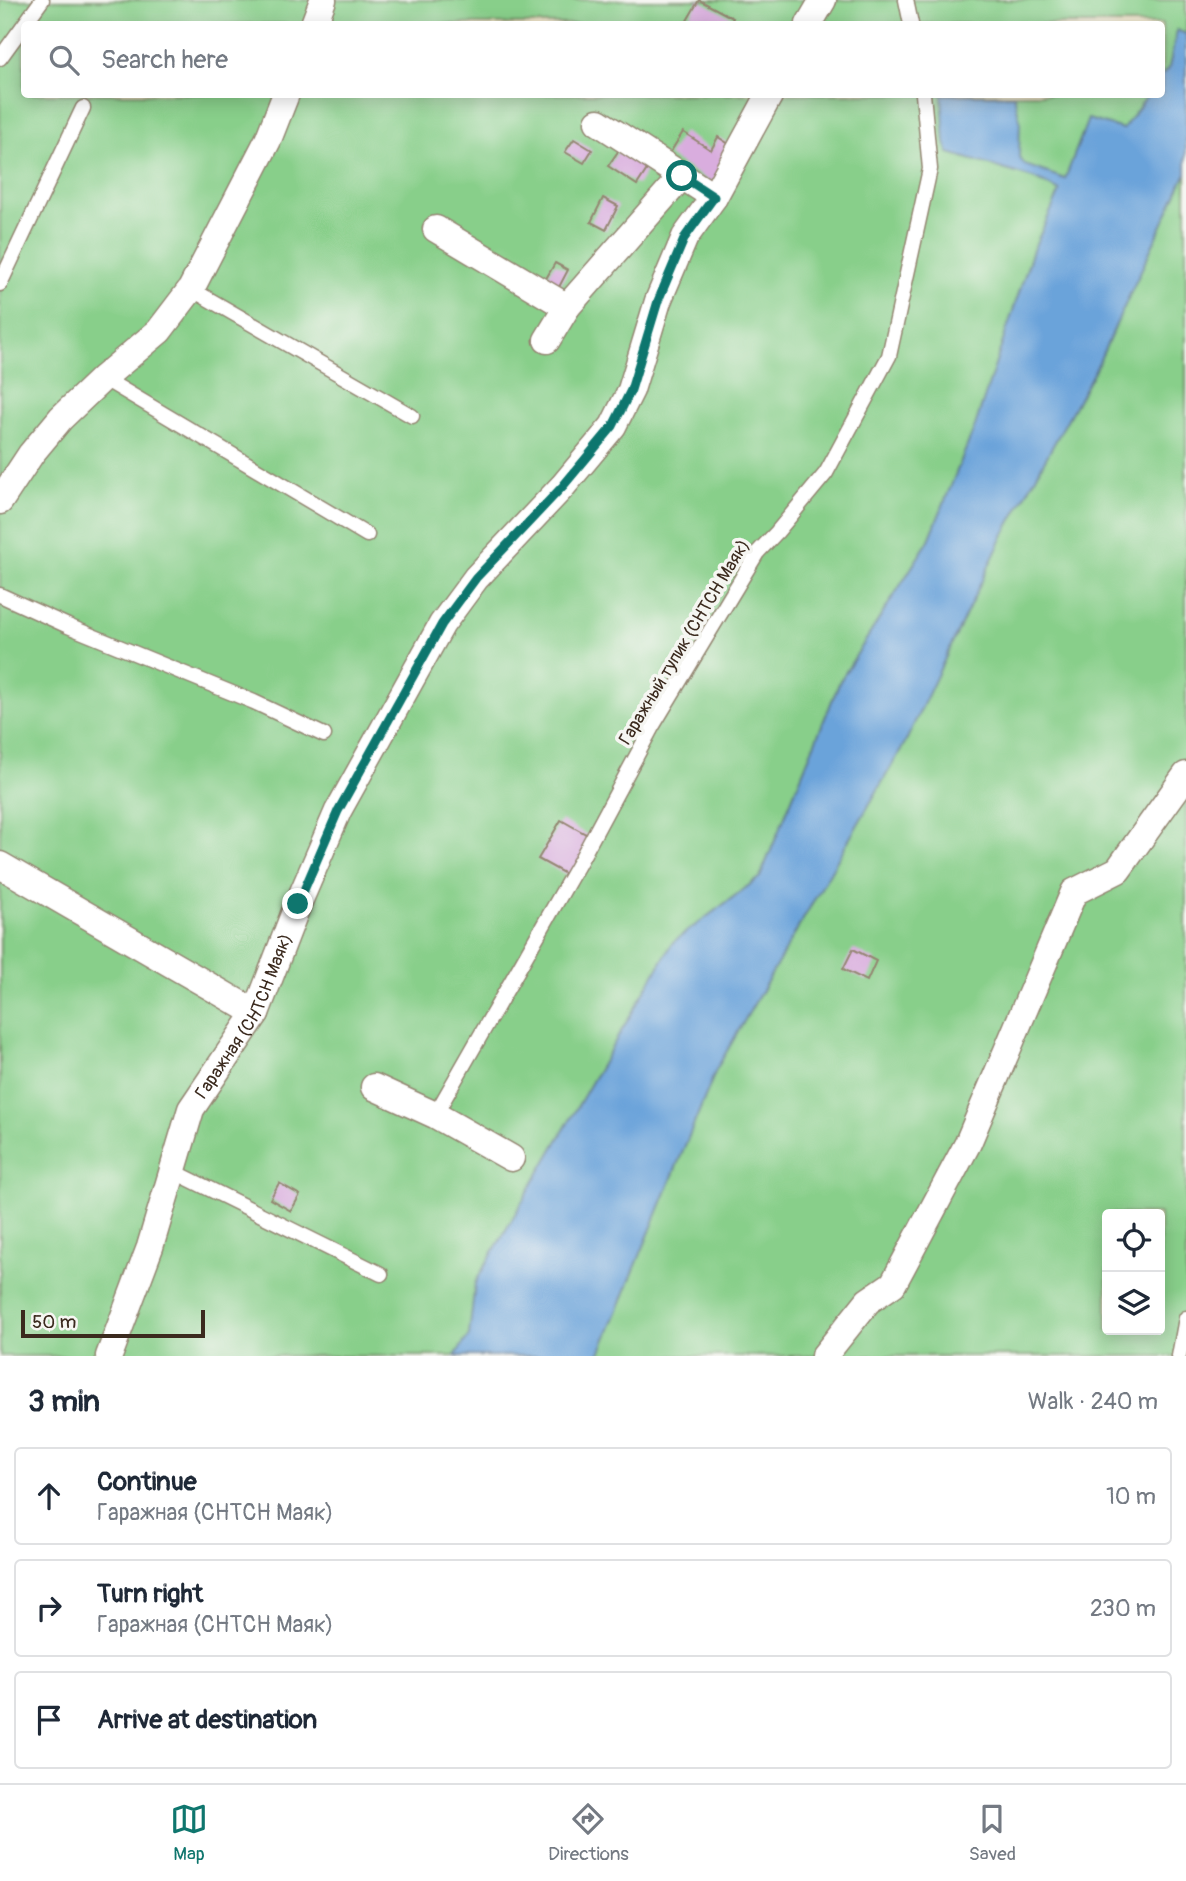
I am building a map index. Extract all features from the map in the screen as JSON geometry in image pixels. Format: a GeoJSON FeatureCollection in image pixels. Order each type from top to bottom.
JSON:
{"type":"FeatureCollection","features":[{"type":"Feature","properties":{"kind":"street"},"geometry":{"type":"LineString","coordinates":[[315,21],[323,0]]}},
{"type":"Feature","properties":{"kind":"street"},"geometry":{"type":"LineString","coordinates":[[811,21],[823,0]]}},
{"type":"Feature","properties":{"kind":"street"},"geometry":{"type":"LineString","coordinates":[[0,501],[61,418],[159,331],[191,289],[268,140],[284,98]]}},
{"type":"Feature","properties":{"kind":"street","name":"Гаражная (СНТСН Маяк)"},"geometry":{"type":"LineString","coordinates":[[109,1356],[150,1247],[191,1109],[256,1013],[338,811],[442,624],[476,578],[563,486],[613,426],[631,390],[658,301],[685,237],[714,197],[768,98]]}},
{"type":"Feature","properties":{"kind":"street"},"geometry":{"type":"LineString","coordinates":[[598,122],[714,197]]}},
{"type":"Feature","properties":{"kind":"street"},"geometry":{"type":"LineString","coordinates":[[547,340],[567,307],[682,176]]}},
{"type":"Feature","properties":{"kind":"street"},"geometry":{"type":"LineString","coordinates":[[436,229],[567,307]]}},
{"type":"Feature","properties":{"kind":"street"},"geometry":{"type":"LineString","coordinates":[[824,1356],[868,1301],[893,1284],[968,1143],[1074,892],[1118,870],[1186,775]]}},
{"type":"Feature","properties":{"kind":"street"},"geometry":{"type":"LineString","coordinates":[[0,866],[256,1013]]}},
{"type":"Feature","properties":{"kind":"street"},"geometry":{"type":"LineString","coordinates":[[374,1087],[436,1115],[511,1158]]}},
{"type":"Feature","properties":{"kind":"lane"},"geometry":{"type":"LineString","coordinates":[[27,21],[42,0]]}},
{"type":"Feature","properties":{"kind":"lane"},"geometry":{"type":"LineString","coordinates":[[906,0],[910,21]]}},
{"type":"Feature","properties":{"kind":"lane"},"geometry":{"type":"LineString","coordinates":[[0,58],[21,29]]}},
{"type":"Feature","properties":{"kind":"lane","name":"Гаражный тупик (СНТСН Маяк)"},"geometry":{"type":"LineString","coordinates":[[436,1115],[579,863],[652,727],[757,553],[826,472],[889,356],[930,169],[923,98]]}},
{"type":"Feature","properties":{"kind":"lane"},"geometry":{"type":"LineString","coordinates":[[0,284],[83,108]]}},
{"type":"Feature","properties":{"kind":"lane"},"geometry":{"type":"LineString","coordinates":[[191,289],[412,416]]}},
{"type":"Feature","properties":{"kind":"lane"},"geometry":{"type":"LineString","coordinates":[[103,379],[367,535]]}},
{"type":"Feature","properties":{"kind":"lane"},"geometry":{"type":"LineString","coordinates":[[0,595],[68,626],[254,702],[324,735]]}},
{"type":"Feature","properties":{"kind":"lane"},"geometry":{"type":"LineString","coordinates":[[173,1171],[381,1274]]}},
{"type":"Feature","properties":{"kind":"lane"},"geometry":{"type":"LineString","coordinates":[[1179,1356],[1186,1318]]}},
{"type":"Feature","properties":{"kind":"green space"},"geometry":{"type":"Polygon","coordinates":[[[0,0],[1186,0],[1186,1356],[0,1356],[0,0]]]}},
{"type":"Feature","properties":{"kind":"water"},"geometry":{"type":"Polygon","coordinates":[[[1177,30],[1186,34],[1186,173],[1097,366],[1004,534],[906,741],[716,1070],[601,1351],[598,1356],[455,1356],[469,1335],[475,1283],[673,942],[760,877],[840,681],[929,540],[975,426],[1033,250],[1060,191],[1036,179],[949,153],[945,143],[942,98],[1015,98],[1020,120],[1019,157],[1025,165],[1065,179],[1088,119],[1123,129],[1146,98],[1165,98],[1165,72],[1169,67],[1177,30]]]}},
{"type":"Feature","properties":{"kind":"building"},"geometry":{"type":"Polygon","coordinates":[[[699,0],[733,18],[732,21],[687,21],[699,0]]]}},
{"type":"Feature","properties":{"kind":"building"},"geometry":{"type":"Polygon","coordinates":[[[683,132],[711,150],[718,137],[735,148],[712,183],[668,156],[683,132]]]}},
{"type":"Feature","properties":{"kind":"building"},"geometry":{"type":"Polygon","coordinates":[[[574,139],[592,150],[584,163],[565,152],[574,139]]]}},
{"type":"Feature","properties":{"kind":"building"},"geometry":{"type":"Polygon","coordinates":[[[619,150],[648,168],[637,185],[608,166],[619,150]]]}},
{"type":"Feature","properties":{"kind":"building"},"geometry":{"type":"Polygon","coordinates":[[[603,198],[618,206],[606,230],[591,222],[603,198]]]}},
{"type":"Feature","properties":{"kind":"building"},"geometry":{"type":"Polygon","coordinates":[[[555,263],[568,270],[558,289],[544,282],[555,263]]]}},
{"type":"Feature","properties":{"kind":"building"},"geometry":{"type":"Polygon","coordinates":[[[561,820],[598,841],[576,880],[538,859],[561,820]]]}},
{"type":"Feature","properties":{"kind":"building"},"geometry":{"type":"Polygon","coordinates":[[[853,949],[876,961],[867,981],[843,969],[853,949]]]}},
{"type":"Feature","properties":{"kind":"building"},"geometry":{"type":"Polygon","coordinates":[[[279,1183],[300,1195],[291,1211],[270,1199],[279,1183]]]}},
{"type":"Feature","properties":{"kind":"route"},"geometry":{"type":"LineString","coordinates":[[298,904],[338,811],[442,624],[476,578],[563,486],[613,426],[631,390],[658,301],[685,237],[714,197],[682,176]]}}]}
